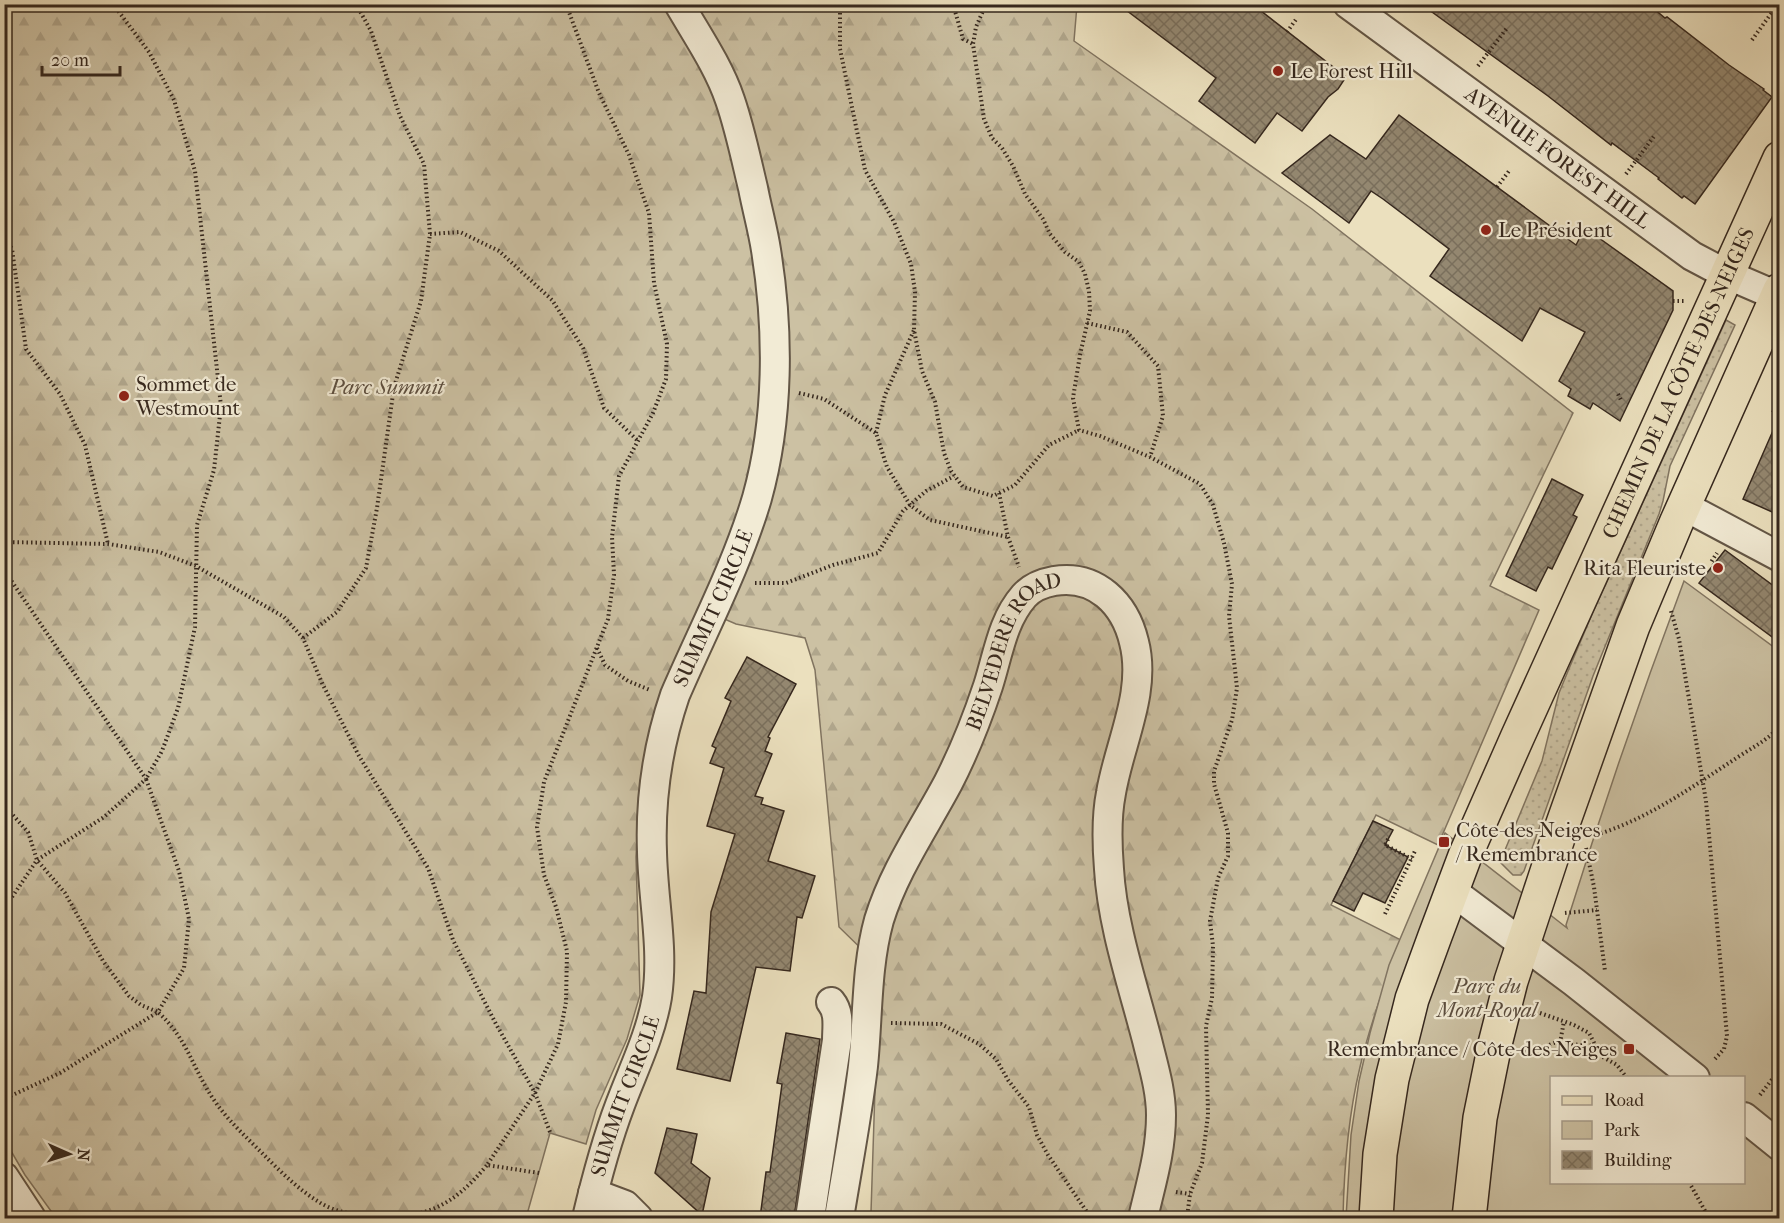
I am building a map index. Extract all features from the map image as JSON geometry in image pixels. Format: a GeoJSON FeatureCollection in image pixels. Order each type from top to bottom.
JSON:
{"type":"FeatureCollection","features":[{"type":"Feature","properties":{"kind":"main road","name":"CHEMIN DE LA CÔTE-DES-NEIGES"},"geometry":{"type":"LineString","coordinates":[[1376,1218],[1380,1154],[1392,1079],[1412,999],[1465,855],[1779,158]]}},
{"type":"Feature","properties":{"kind":"main road"},"geometry":{"type":"LineString","coordinates":[[1469,1218],[1475,1151],[1487,1076],[1523,943],[1618,664],[1684,506],[1779,294]]}},
{"type":"Feature","properties":{"kind":"street","name":"SUMMIT CIRCLE"},"geometry":{"type":"LineString","coordinates":[[590,1206],[608,1137],[649,1026],[656,999],[659,959],[651,851],[653,805],[662,742],[675,695],[745,535],[762,477],[771,431],[774,386],[772,299],[766,250],[745,153],[730,99],[709,56],[679,4]]}},
{"type":"Feature","properties":{"kind":"street","name":"AVENUE FOREST HILL"},"geometry":{"type":"LineString","coordinates":[[1348,4],[1692,256],[1726,274],[1779,294]]}},
{"type":"Feature","properties":{"kind":"street"},"geometry":{"type":"LineString","coordinates":[[1684,506],[1779,557]]}},
{"type":"Feature","properties":{"kind":"street","name":"BELVEDERE ROAD"},"geometry":{"type":"LineString","coordinates":[[839,1218],[863,1068],[873,953],[879,921],[894,880],[957,765],[975,724],[1012,610],[1027,592],[1043,583],[1064,579],[1089,583],[1108,594],[1123,614],[1134,640],[1138,668],[1135,697],[1110,795],[1107,832],[1109,873],[1117,924],[1158,1082],[1161,1113],[1156,1171],[1143,1218]]}},
{"type":"Feature","properties":{"kind":"street"},"geometry":{"type":"LineString","coordinates":[[1452,891],[1626,1021],[1704,1069]]}},
{"type":"Feature","properties":{"kind":"street"},"geometry":{"type":"LineString","coordinates":[[810,1218],[835,1058],[838,1020],[836,1008],[831,1002]]}},
{"type":"Feature","properties":{"kind":"street"},"geometry":{"type":"LineString","coordinates":[[1751,1107],[1779,1146]]}},
{"type":"Feature","properties":{"kind":"street"},"geometry":{"type":"LineString","coordinates":[[4,1177],[31,1218]]}},
{"type":"Feature","properties":{"kind":"street"},"geometry":{"type":"LineString","coordinates":[[590,1206],[625,1205],[638,1218]]}},
{"type":"Feature","properties":{"kind":"path"},"geometry":{"type":"LineString","coordinates":[[4,909],[37,860],[104,817],[146,779],[162,751],[178,708],[195,627],[197,525],[214,470],[221,406],[195,171],[174,100],[149,52],[114,4]]}},
{"type":"Feature","properties":{"kind":"path"},"geometry":{"type":"LineString","coordinates":[[303,638],[337,612],[366,568],[394,387],[421,301],[430,234],[424,164],[400,116],[371,31],[356,4]]}},
{"type":"Feature","properties":{"kind":"path"},"geometry":{"type":"LineString","coordinates":[[4,805],[28,832],[37,860],[65,893],[103,961],[129,996],[141,1005],[159,1012],[173,1025],[222,1111],[281,1172],[320,1203],[353,1214],[396,1218],[428,1213],[455,1196],[487,1165],[535,1093],[558,1044],[566,1002],[567,951],[556,907],[544,875],[537,827],[544,782],[608,619],[614,575],[612,537],[619,476],[653,412],[666,380],[667,344],[654,283],[649,213],[629,155],[599,93],[566,4]]}},
{"type":"Feature","properties":{"kind":"path"},"geometry":{"type":"LineString","coordinates":[[840,4],[840,49],[865,170],[894,222],[911,264],[915,292],[914,330],[922,371],[935,402],[944,453],[954,476],[963,487],[993,496],[1015,485],[1049,445],[1079,430],[1100,436],[1150,457],[1200,484],[1213,505],[1224,543],[1232,584],[1229,616],[1237,688],[1232,720],[1214,771],[1214,784],[1228,833],[1228,856],[1218,878],[1210,921],[1213,946],[1212,998],[1206,1026],[1208,1115],[1202,1162],[1190,1194],[1187,1218]]}},
{"type":"Feature","properties":{"kind":"path"},"geometry":{"type":"LineString","coordinates":[[953,4],[963,39],[973,44]]}},
{"type":"Feature","properties":{"kind":"path"},"geometry":{"type":"LineString","coordinates":[[986,4],[976,27],[973,44],[984,119],[992,138],[1002,148],[1013,166],[1025,194],[1050,234],[1065,252],[1079,262],[1089,291],[1090,311],[1073,398],[1079,430]]}},
{"type":"Feature","properties":{"kind":"path"},"geometry":{"type":"LineString","coordinates":[[1752,40],[1778,4]]}},
{"type":"Feature","properties":{"kind":"path"},"geometry":{"type":"LineString","coordinates":[[1287,32],[1297,18]]}},
{"type":"Feature","properties":{"kind":"path"},"geometry":{"type":"LineString","coordinates":[[1478,66],[1507,28]]}},
{"type":"Feature","properties":{"kind":"path"},"geometry":{"type":"LineString","coordinates":[[1343,75],[1353,73]]}},
{"type":"Feature","properties":{"kind":"path"},"geometry":{"type":"LineString","coordinates":[[1626,174],[1655,135]]}},
{"type":"Feature","properties":{"kind":"path"},"geometry":{"type":"LineString","coordinates":[[1497,187],[1509,171]]}},
{"type":"Feature","properties":{"kind":"path"},"geometry":{"type":"LineString","coordinates":[[430,234],[460,232],[499,251],[552,300],[583,348],[604,408],[637,440]]}},
{"type":"Feature","properties":{"kind":"path"},"geometry":{"type":"LineString","coordinates":[[4,235],[12,249],[26,349],[60,394],[85,444],[108,544]]}},
{"type":"Feature","properties":{"kind":"path"},"geometry":{"type":"LineString","coordinates":[[1087,323],[1127,332],[1158,366],[1163,416],[1150,457]]}},
{"type":"Feature","properties":{"kind":"path"},"geometry":{"type":"LineString","coordinates":[[914,330],[885,395],[876,434],[887,467],[910,505],[930,519],[1008,537]]}},
{"type":"Feature","properties":{"kind":"path"},"geometry":{"type":"LineString","coordinates":[[774,386],[824,399],[876,434]]}},
{"type":"Feature","properties":{"kind":"path"},"geometry":{"type":"LineString","coordinates":[[1618,394],[1622,402]]}},
{"type":"Feature","properties":{"kind":"path"},"geometry":{"type":"LineString","coordinates":[[1772,410],[1779,413]]}},
{"type":"Feature","properties":{"kind":"path"},"geometry":{"type":"LineString","coordinates":[[729,575],[753,583],[786,584],[833,565],[878,553],[903,511],[926,491],[954,476]]}},
{"type":"Feature","properties":{"kind":"path"},"geometry":{"type":"LineString","coordinates":[[999,493],[1008,537],[1027,592]]}},
{"type":"Feature","properties":{"kind":"path"},"geometry":{"type":"LineString","coordinates":[[4,542],[108,544],[159,552],[196,566],[284,617],[303,638],[322,683],[359,756],[428,868],[453,940],[535,1093],[550,1132]]}},
{"type":"Feature","properties":{"kind":"path"},"geometry":{"type":"LineString","coordinates":[[4,570],[146,779],[179,871],[189,919],[184,968],[159,1012],[60,1073],[4,1099]]}},
{"type":"Feature","properties":{"kind":"path"},"geometry":{"type":"LineString","coordinates":[[1668,606],[1679,639],[1703,780],[1727,1036],[1724,1049],[1704,1069]]}},
{"type":"Feature","properties":{"kind":"path"},"geometry":{"type":"LineString","coordinates":[[597,647],[605,665],[628,681],[658,693],[675,695]]}},
{"type":"Feature","properties":{"kind":"path"},"geometry":{"type":"LineString","coordinates":[[1605,975],[1597,910],[1584,838],[1628,824],[1703,780],[1765,740],[1779,727]]}},
{"type":"Feature","properties":{"kind":"path"},"geometry":{"type":"LineString","coordinates":[[1388,839],[1385,845],[1412,859]]}},
{"type":"Feature","properties":{"kind":"path"},"geometry":{"type":"LineString","coordinates":[[1385,914],[1415,851]]}},
{"type":"Feature","properties":{"kind":"path"},"geometry":{"type":"LineString","coordinates":[[1562,913],[1597,910]]}},
{"type":"Feature","properties":{"kind":"path"},"geometry":{"type":"LineString","coordinates":[[1540,1013],[1589,1033],[1601,1056],[1617,1065],[1625,1076]]}},
{"type":"Feature","properties":{"kind":"path"},"geometry":{"type":"LineString","coordinates":[[1560,1043],[1564,1021]]}},
{"type":"Feature","properties":{"kind":"path"},"geometry":{"type":"LineString","coordinates":[[866,1022],[941,1024],[979,1044],[996,1059],[1008,1080],[1029,1107],[1037,1135],[1090,1218]]}},
{"type":"Feature","properties":{"kind":"path"},"geometry":{"type":"LineString","coordinates":[[1524,1052],[1528,1053],[1560,1043],[1596,1046]]}},
{"type":"Feature","properties":{"kind":"path"},"geometry":{"type":"LineString","coordinates":[[1751,1107],[1779,1069]]}},
{"type":"Feature","properties":{"kind":"path"},"geometry":{"type":"LineString","coordinates":[[487,1165],[538,1173]]}},
{"type":"Feature","properties":{"kind":"path"},"geometry":{"type":"LineString","coordinates":[[1690,1184],[1709,1218]]}},
{"type":"Feature","properties":{"kind":"green space","name":"Parc Summit"},"geometry":{"type":"Polygon","coordinates":[[[4,5],[1077,5],[1074,41],[1312,209],[1573,413],[1490,586],[1539,610],[1438,845],[1376,815],[1331,905],[1401,940],[1373,1019],[1352,1105],[1347,1142],[1343,1218],[905,1218],[871,1212],[879,966],[839,927],[815,670],[805,638],[736,624],[699,608],[664,688],[651,726],[644,760],[636,857],[640,995],[627,1039],[596,1110],[586,1144],[550,1133],[526,1218],[56,1218],[25,1175],[4,1139],[4,5]]]}},
{"type":"Feature","properties":{"kind":"green space"},"geometry":{"type":"Polygon","coordinates":[[[1726,320],[1735,325],[1670,466],[1659,514],[1593,676],[1524,871],[1521,875],[1513,875],[1500,862],[1542,761],[1559,693],[1593,612],[1726,320]]]}},
{"type":"Feature","properties":{"kind":"green space","name":"Parc du Mont-Royal"},"geometry":{"type":"Polygon","coordinates":[[[1684,581],[1779,651],[1779,1218],[1346,1218],[1351,1135],[1359,1081],[1370,1033],[1389,965],[1445,833],[1567,928],[1566,925],[1637,709],[1684,581]]]}},
{"type":"Feature","properties":{"kind":"building","name":"Le Forest Hill"},"geometry":{"type":"Polygon","coordinates":[[[1118,4],[1252,4],[1346,77],[1302,131],[1277,113],[1255,143],[1199,101],[1216,78],[1118,4]]]}},
{"type":"Feature","properties":{"kind":"building"},"geometry":{"type":"Polygon","coordinates":[[[1421,4],[1648,4],[1772,97],[1695,204],[1684,196],[1682,198],[1612,143],[1611,145],[1548,96],[1421,4]]]}},
{"type":"Feature","properties":{"kind":"building"},"geometry":{"type":"Polygon","coordinates":[[[1399,115],[1576,245],[1585,228],[1673,291],[1673,310],[1620,421],[1593,403],[1590,409],[1568,396],[1571,389],[1559,381],[1585,332],[1540,308],[1522,341],[1430,276],[1449,249],[1383,199],[1371,191],[1349,223],[1282,173],[1330,135],[1366,159],[1399,115]]]}},
{"type":"Feature","properties":{"kind":"building"},"geometry":{"type":"Polygon","coordinates":[[[1779,417],[1779,515],[1743,499],[1779,417]]]}},
{"type":"Feature","properties":{"kind":"building"},"geometry":{"type":"Polygon","coordinates":[[[1552,479],[1583,495],[1573,515],[1577,517],[1552,569],[1548,567],[1536,591],[1506,576],[1552,479]]]}},
{"type":"Feature","properties":{"kind":"building"},"geometry":{"type":"Polygon","coordinates":[[[1725,550],[1779,590],[1779,642],[1699,583],[1725,550]]]}},
{"type":"Feature","properties":{"kind":"building"},"geometry":{"type":"Polygon","coordinates":[[[747,657],[796,684],[768,737],[770,738],[765,751],[772,754],[755,796],[763,798],[761,804],[784,811],[768,861],[815,876],[802,918],[797,917],[790,971],[756,967],[730,1081],[677,1069],[694,991],[706,993],[711,912],[735,834],[707,826],[724,768],[710,763],[716,748],[712,746],[731,701],[725,698],[747,657]]]}},
{"type":"Feature","properties":{"kind":"building"},"geometry":{"type":"Polygon","coordinates":[[[1373,821],[1393,830],[1385,845],[1408,857],[1385,903],[1363,893],[1354,911],[1333,901],[1373,821]]]}},
{"type":"Feature","properties":{"kind":"building"},"geometry":{"type":"Polygon","coordinates":[[[786,1033],[820,1039],[794,1218],[760,1218],[766,1172],[770,1172],[782,1084],[777,1083],[786,1033]]]}},
{"type":"Feature","properties":{"kind":"building"},"geometry":{"type":"Polygon","coordinates":[[[667,1128],[697,1134],[691,1163],[710,1178],[702,1215],[655,1173],[667,1128]]]}},
{"type":"Feature","properties":{"kind":"place","name":"Le Forest Hill"},"geometry":{"type":"Point","coordinates":[1278,71]}},
{"type":"Feature","properties":{"kind":"place","name":"Le Président"},"geometry":{"type":"Point","coordinates":[1486,230]}},
{"type":"Feature","properties":{"kind":"place","name":"Sommet de Westmount"},"geometry":{"type":"Point","coordinates":[124,396]}},
{"type":"Feature","properties":{"kind":"place","name":"Rita Fleuriste"},"geometry":{"type":"Point","coordinates":[1718,568]}},
{"type":"Feature","properties":{"kind":"place","name":"Côte-des-Neiges / Remembrance"},"geometry":{"type":"Point","coordinates":[1444,842]}},
{"type":"Feature","properties":{"kind":"place","name":"Remembrance / Côte-des-Neiges"},"geometry":{"type":"Point","coordinates":[1629,1049]}}]}
